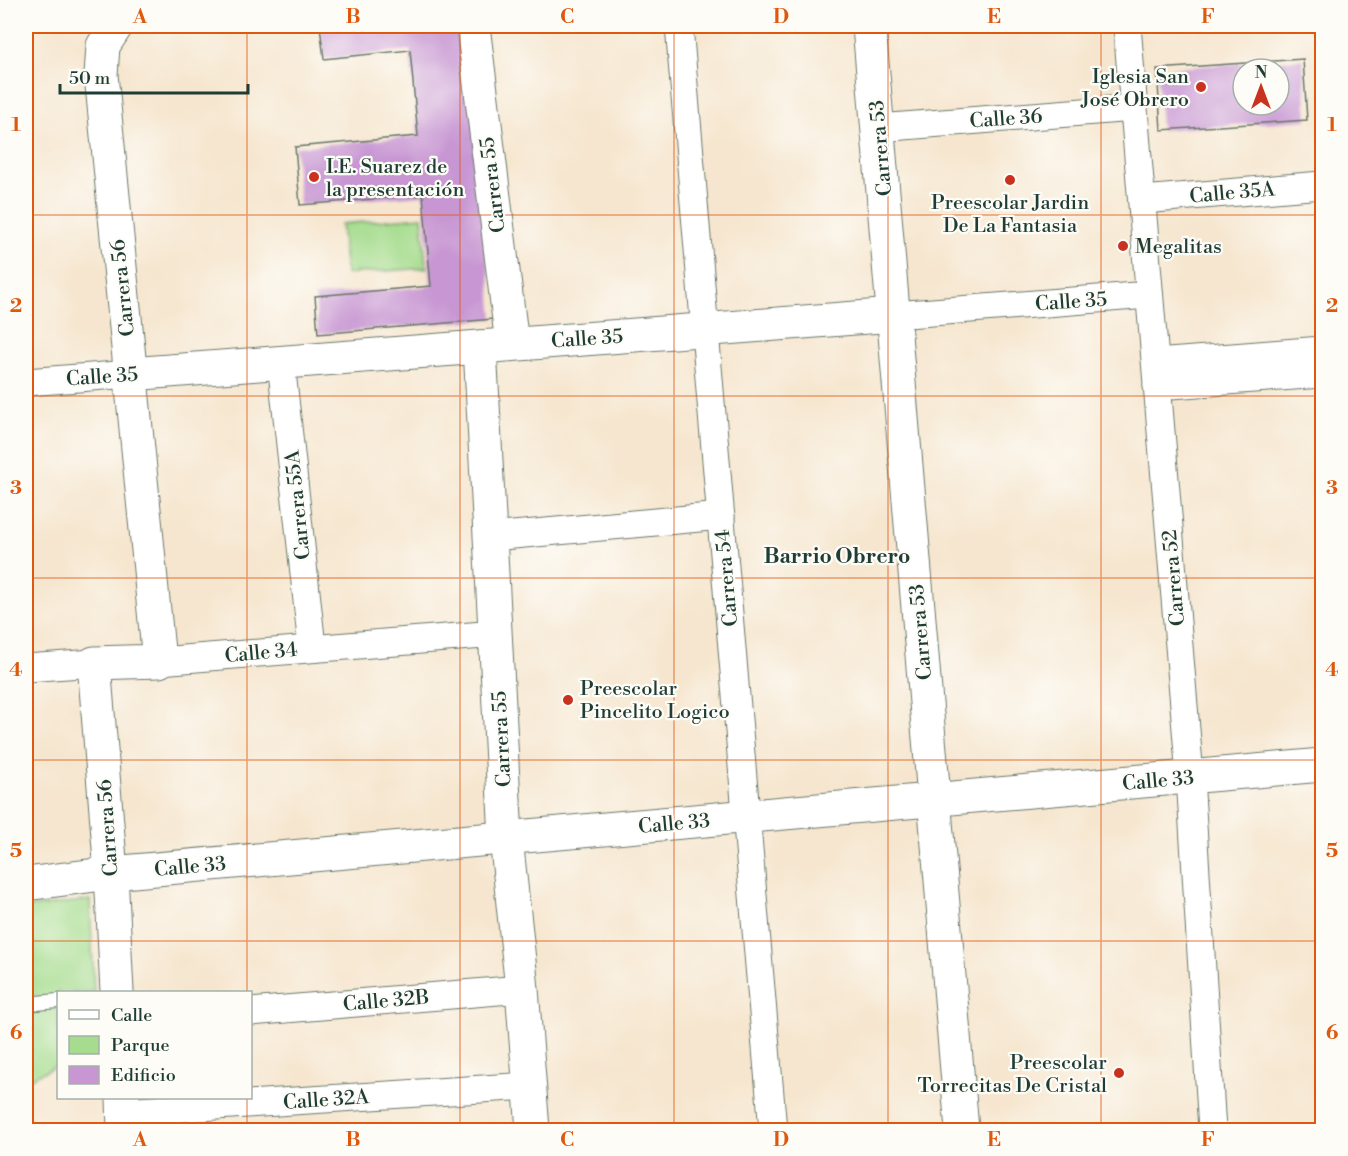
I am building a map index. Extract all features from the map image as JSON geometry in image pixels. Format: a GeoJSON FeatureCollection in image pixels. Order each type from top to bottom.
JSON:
{"type":"FeatureCollection","features":[{"type":"Feature","properties":{"kind":"street","name":"Carrera 56"},"geometry":{"type":"LineString","coordinates":[[116,26],[103,46],[101,75],[159,661]]}},
{"type":"Feature","properties":{"kind":"street","name":"Carrera 55"},"geometry":{"type":"LineString","coordinates":[[473,26],[512,344]]}},
{"type":"Feature","properties":{"kind":"street","name":"Carrera 54"},"geometry":{"type":"LineString","coordinates":[[679,26],[773,1131]]}},
{"type":"Feature","properties":{"kind":"street","name":"Carrera 53"},"geometry":{"type":"LineString","coordinates":[[869,26],[962,1131]]}},
{"type":"Feature","properties":{"kind":"street","name":"Carrera 52"},"geometry":{"type":"LineString","coordinates":[[1127,26],[1190,777],[1212,1131]]}},
{"type":"Feature","properties":{"kind":"street","name":"Calle 36"},"geometry":{"type":"LineString","coordinates":[[878,128],[1134,108]]}},
{"type":"Feature","properties":{"kind":"street","name":"Calle 35A"},"geometry":{"type":"LineString","coordinates":[[1142,200],[1323,184]]}},
{"type":"Feature","properties":{"kind":"street","name":"Calle 35"},"geometry":{"type":"LineString","coordinates":[[26,382],[1148,295]]}},
{"type":"Feature","properties":{"kind":"street","name":"Carrera 55"},"geometry":{"type":"LineString","coordinates":[[480,347],[506,838],[522,989],[533,1131]]}},
{"type":"Feature","properties":{"kind":"street"},"geometry":{"type":"LineString","coordinates":[[1157,375],[1323,350]]}},
{"type":"Feature","properties":{"kind":"street","name":"Carrera 55A"},"geometry":{"type":"LineString","coordinates":[[281,362],[312,647]]}},
{"type":"Feature","properties":{"kind":"street"},"geometry":{"type":"LineString","coordinates":[[1157,375],[1323,374]]}},
{"type":"Feature","properties":{"kind":"street"},"geometry":{"type":"LineString","coordinates":[[491,537],[721,516]]}},
{"type":"Feature","properties":{"kind":"street","name":"Calle 34"},"geometry":{"type":"LineString","coordinates":[[26,668],[159,661],[496,634]]}},
{"type":"Feature","properties":{"kind":"street","name":"Carrera 56"},"geometry":{"type":"LineString","coordinates":[[94,663],[111,873],[117,991]]}},
{"type":"Feature","properties":{"kind":"street","name":"Calle 33"},"geometry":{"type":"LineString","coordinates":[[26,884],[111,873],[1323,765]]}},
{"type":"Feature","properties":{"kind":"street","name":"Calle 32B"},"geometry":{"type":"LineString","coordinates":[[252,1012],[522,989]]}},
{"type":"Feature","properties":{"kind":"street","name":"Calle 32A"},"geometry":{"type":"LineString","coordinates":[[123,1113],[528,1086]]}},
{"type":"Feature","properties":{"kind":"lane"},"geometry":{"type":"LineString","coordinates":[[26,1004],[57,1001]]}},
{"type":"Feature","properties":{"kind":"green space"},"geometry":{"type":"Polygon","coordinates":[[[422,217],[426,268],[346,274],[341,224],[422,217]]]}},
{"type":"Feature","properties":{"kind":"green space"},"geometry":{"type":"Polygon","coordinates":[[[90,900],[94,991],[57,991],[57,1065],[26,1080],[26,908],[90,900]]]}},
{"type":"Feature","properties":{"kind":"building"},"geometry":{"type":"Polygon","coordinates":[[[320,26],[468,26],[493,319],[318,334],[315,296],[431,286],[423,195],[300,205],[295,147],[418,136],[410,50],[324,59],[320,26]]]}},
{"type":"Feature","properties":{"kind":"building","name":"Iglesia San José Obrero"},"geometry":{"type":"Polygon","coordinates":[[[1303,59],[1307,120],[1161,130],[1157,69],[1231,64],[1231,117],[1291,117],[1291,60],[1303,59]]]}},
{"type":"Feature","properties":{"kind":"place","name":"Iglesia San José Obrero"},"geometry":{"type":"Point","coordinates":[1201,87]}},
{"type":"Feature","properties":{"kind":"place","name":"I.E. Suarez de la presentación"},"geometry":{"type":"Point","coordinates":[314,177]}},
{"type":"Feature","properties":{"kind":"place","name":"Preescolar Jardin De La Fantasia"},"geometry":{"type":"Point","coordinates":[1010,180]}},
{"type":"Feature","properties":{"kind":"place","name":"Megalitas"},"geometry":{"type":"Point","coordinates":[1123,246]}},
{"type":"Feature","properties":{"kind":"place","name":"Preescolar Pincelito Logico"},"geometry":{"type":"Point","coordinates":[568,700]}},
{"type":"Feature","properties":{"kind":"place","name":"Preescolar Torrecitas De Cristal"},"geometry":{"type":"Point","coordinates":[1119,1073]}},
{"type":"Feature","properties":{"kind":"district","name":"Barrio Obrero"},"geometry":{"type":"Point","coordinates":[837,556]}}]}
